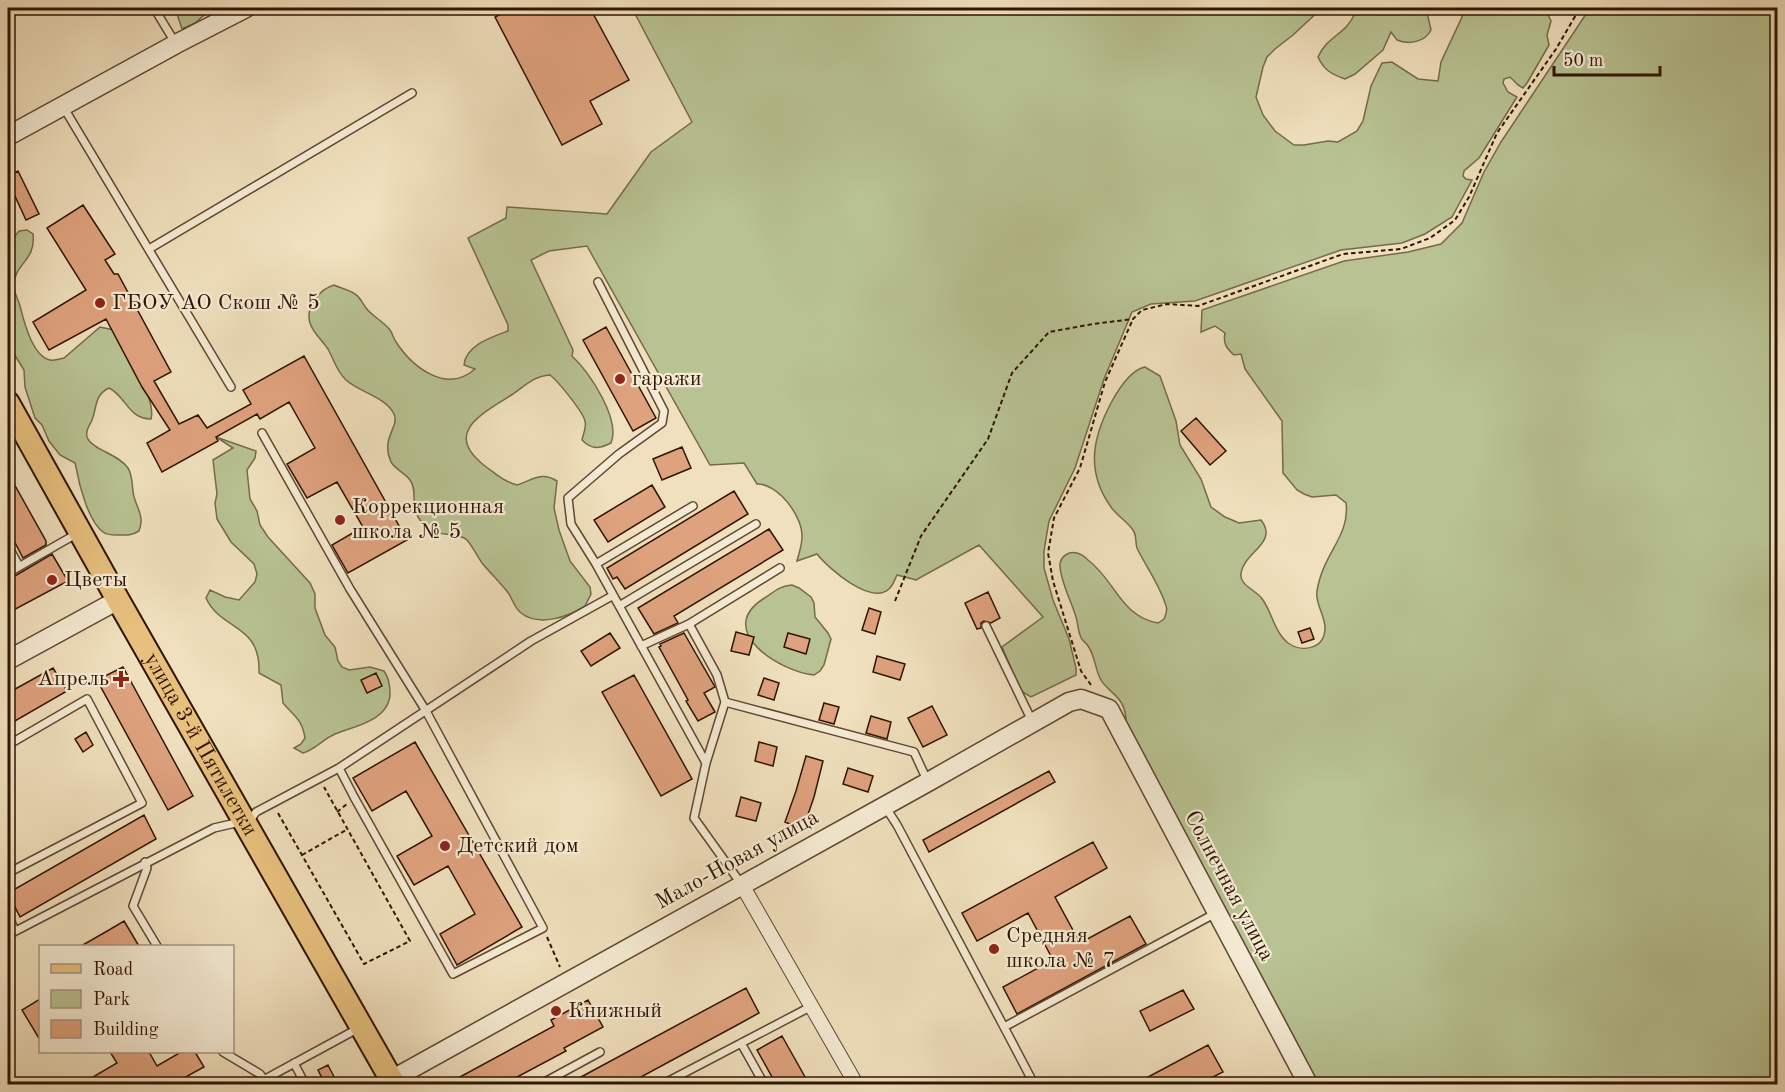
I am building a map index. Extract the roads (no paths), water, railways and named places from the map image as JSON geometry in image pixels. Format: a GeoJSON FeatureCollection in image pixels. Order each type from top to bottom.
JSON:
{"type":"FeatureCollection","features":[{"type":"Feature","properties":{"kind":"main road","name":"улица 3-й Пятилетки"},"geometry":{"type":"LineString","coordinates":[[8,403],[393,1082]]}},
{"type":"Feature","properties":{"kind":"street"},"geometry":{"type":"LineString","coordinates":[[8,136],[246,8]]}},
{"type":"Feature","properties":{"kind":"street"},"geometry":{"type":"LineString","coordinates":[[8,660],[118,600]]}},
{"type":"Feature","properties":{"kind":"street","name":"Мало-Новая улица"},"geometry":{"type":"LineString","coordinates":[[393,1082],[1073,700],[1088,701],[1109,709]]}},
{"type":"Feature","properties":{"kind":"street","name":"Солнечная улица"},"geometry":{"type":"LineString","coordinates":[[1109,709],[1308,1084]]}},
{"type":"Feature","properties":{"kind":"street"},"geometry":{"type":"LineString","coordinates":[[742,885],[856,1084]]}},
{"type":"Feature","properties":{"kind":"lane"},"geometry":{"type":"LineString","coordinates":[[154,8],[176,44]]}},
{"type":"Feature","properties":{"kind":"lane"},"geometry":{"type":"LineString","coordinates":[[148,249],[412,93]]}},
{"type":"Feature","properties":{"kind":"lane"},"geometry":{"type":"LineString","coordinates":[[63,107],[231,387]]}},
{"type":"Feature","properties":{"kind":"lane"},"geometry":{"type":"LineString","coordinates":[[598,282],[664,411],[662,423],[619,454],[568,498],[571,524],[596,564],[706,764]]}},
{"type":"Feature","properties":{"kind":"lane"},"geometry":{"type":"LineString","coordinates":[[262,433],[350,589],[426,711],[543,928],[453,974],[339,768]]}},
{"type":"Feature","properties":{"kind":"lane"},"geometry":{"type":"LineString","coordinates":[[596,564],[693,506]]}},
{"type":"Feature","properties":{"kind":"lane"},"geometry":{"type":"LineString","coordinates":[[619,606],[756,524]]}},
{"type":"Feature","properties":{"kind":"lane"},"geometry":{"type":"LineString","coordinates":[[8,573],[80,532]]}},
{"type":"Feature","properties":{"kind":"lane"},"geometry":{"type":"LineString","coordinates":[[8,546],[19,566]]}},
{"type":"Feature","properties":{"kind":"lane"},"geometry":{"type":"LineString","coordinates":[[641,646],[689,624],[780,567]]}},
{"type":"Feature","properties":{"kind":"lane"},"geometry":{"type":"LineString","coordinates":[[8,935],[214,828],[245,824],[256,812],[339,768],[531,640],[612,596]]}},
{"type":"Feature","properties":{"kind":"lane"},"geometry":{"type":"LineString","coordinates":[[689,624],[717,675],[725,702],[706,764],[694,818],[742,885]]}},
{"type":"Feature","properties":{"kind":"lane"},"geometry":{"type":"LineString","coordinates":[[986,626],[1033,723]]}},
{"type":"Feature","properties":{"kind":"lane"},"geometry":{"type":"LineString","coordinates":[[8,745],[87,699],[142,803],[8,873]]}},
{"type":"Feature","properties":{"kind":"lane"},"geometry":{"type":"LineString","coordinates":[[725,702],[914,752],[928,782]]}},
{"type":"Feature","properties":{"kind":"lane"},"geometry":{"type":"LineString","coordinates":[[884,805],[897,825],[1034,1084]]}},
{"type":"Feature","properties":{"kind":"lane"},"geometry":{"type":"LineString","coordinates":[[145,862],[147,868],[133,906],[156,945]]}},
{"type":"Feature","properties":{"kind":"lane"},"geometry":{"type":"LineString","coordinates":[[1004,1027],[1216,913]]}},
{"type":"Feature","properties":{"kind":"lane"},"geometry":{"type":"LineString","coordinates":[[8,915],[15,931]]}},
{"type":"Feature","properties":{"kind":"lane"},"geometry":{"type":"LineString","coordinates":[[663,1084],[812,1005]]}},
{"type":"Feature","properties":{"kind":"lane"},"geometry":{"type":"LineString","coordinates":[[256,1084],[361,1027]]}},
{"type":"Feature","properties":{"kind":"lane"},"geometry":{"type":"LineString","coordinates":[[741,1043],[764,1084]]}},
{"type":"Feature","properties":{"kind":"lane"},"geometry":{"type":"LineString","coordinates":[[545,1084],[600,1052]]}},
{"type":"Feature","properties":{"kind":"lane"},"geometry":{"type":"LineString","coordinates":[[225,1053],[260,1074],[264,1080]]}},
{"type":"Feature","properties":{"kind":"lane"},"geometry":{"type":"LineString","coordinates":[[294,1064],[305,1084]]}},
{"type":"Feature","properties":{"kind":"place","name":"ГБОУ АО Скош № 5"},"geometry":{"type":"Point","coordinates":[100,303]}},
{"type":"Feature","properties":{"kind":"place","name":"гаражи"},"geometry":{"type":"Point","coordinates":[620,379]}},
{"type":"Feature","properties":{"kind":"place","name":"Коррекционная школа № 5"},"geometry":{"type":"Point","coordinates":[340,520]}},
{"type":"Feature","properties":{"kind":"place","name":"Цветы"},"geometry":{"type":"Point","coordinates":[52,580]}},
{"type":"Feature","properties":{"kind":"place","name":"Апрель"},"geometry":{"type":"Point","coordinates":[121,679]}},
{"type":"Feature","properties":{"kind":"place","name":"Детский дом"},"geometry":{"type":"Point","coordinates":[445,846]}},
{"type":"Feature","properties":{"kind":"place","name":"Средняя школа № 7"},"geometry":{"type":"Point","coordinates":[994,949]}},
{"type":"Feature","properties":{"kind":"place","name":"Книжный"},"geometry":{"type":"Point","coordinates":[556,1011]}}]}
